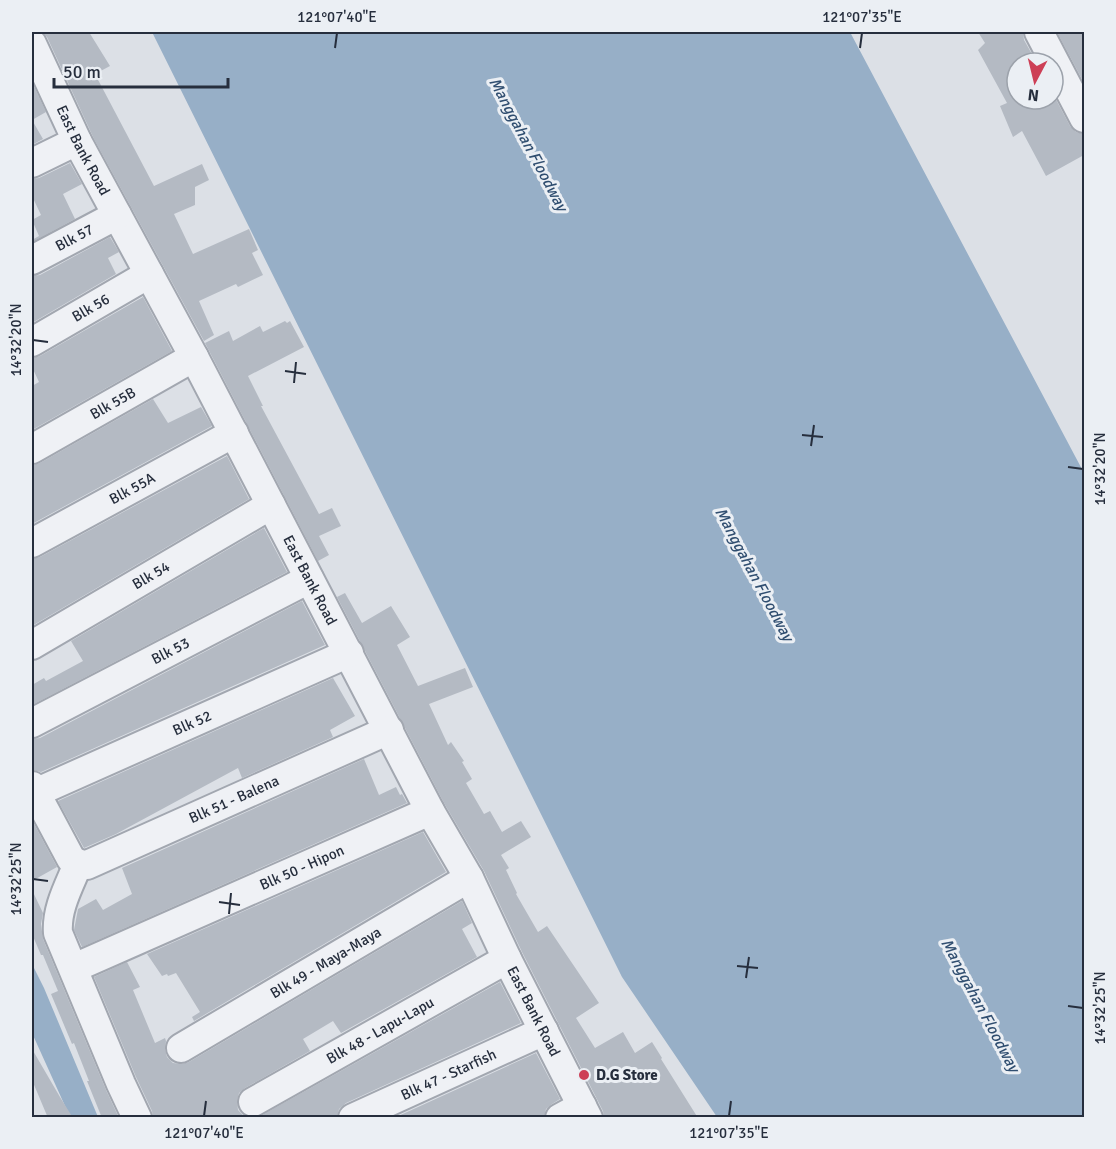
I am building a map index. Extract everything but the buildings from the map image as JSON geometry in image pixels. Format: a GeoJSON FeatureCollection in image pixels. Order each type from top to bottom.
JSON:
{"type":"FeatureCollection","features":[{"type":"Feature","properties":{"kind":"street"},"geometry":{"type":"LineString","coordinates":[[1039,32],[1075,78],[1084,118]]}},
{"type":"Feature","properties":{"kind":"street","name":"East Bank Road"},"geometry":{"type":"LineString","coordinates":[[34,58],[194,357],[430,811],[469,878],[544,1031],[577,1114]]}},
{"type":"Feature","properties":{"kind":"street"},"geometry":{"type":"LineString","coordinates":[[32,163],[77,141]]}},
{"type":"Feature","properties":{"kind":"street","name":"Blk 57"},"geometry":{"type":"LineString","coordinates":[[32,260],[117,215]]}},
{"type":"Feature","properties":{"kind":"street","name":"Blk 56"},"geometry":{"type":"LineString","coordinates":[[32,342],[149,273]]}},
{"type":"Feature","properties":{"kind":"street","name":"Blk 55B"},"geometry":{"type":"LineString","coordinates":[[32,449],[194,357]]}},
{"type":"Feature","properties":{"kind":"street","name":"Blk 55A"},"geometry":{"type":"LineString","coordinates":[[32,543],[234,434]]}},
{"type":"Feature","properties":{"kind":"street","name":"Blk 54"},"geometry":{"type":"LineString","coordinates":[[32,645],[271,505]]}},
{"type":"Feature","properties":{"kind":"street","name":"Blk 53"},"geometry":{"type":"LineString","coordinates":[[32,723],[309,579]]}},
{"type":"Feature","properties":{"kind":"street","name":"Blk 52"},"geometry":{"type":"LineString","coordinates":[[33,790],[349,653]]}},
{"type":"Feature","properties":{"kind":"street","name":"Blk 51 - Balena"},"geometry":{"type":"LineString","coordinates":[[78,864],[87,865],[389,730]]}},
{"type":"Feature","properties":{"kind":"street"},"geometry":{"type":"LineString","coordinates":[[33,790],[71,859],[78,864],[58,913],[58,933],[137,1118]]}},
{"type":"Feature","properties":{"kind":"street","name":"Blk 50 - Hipon"},"geometry":{"type":"LineString","coordinates":[[74,968],[430,811]]}},
{"type":"Feature","properties":{"kind":"street","name":"Blk 49 - Maya-Maya"},"geometry":{"type":"LineString","coordinates":[[181,1048],[469,878]]}},
{"type":"Feature","properties":{"kind":"street","name":"Blk 48 - Lapu-Lapu"},"geometry":{"type":"LineString","coordinates":[[253,1102],[507,959]]}},
{"type":"Feature","properties":{"kind":"street","name":"Blk 47 - Starfish"},"geometry":{"type":"LineString","coordinates":[[353,1118],[544,1031]]}},
{"type":"Feature","properties":{"kind":"water","name":"Manggahan Floodway"},"geometry":{"type":"Polygon","coordinates":[[[152,32],[850,32],[1084,473],[1084,1117],[717,1117],[622,977],[152,32]]]}},
{"type":"Feature","properties":{"kind":"water"},"geometry":{"type":"Polygon","coordinates":[[[32,964],[98,1117],[70,1117],[32,1033],[32,964]]]}},
{"type":"Feature","properties":{"kind":"place","name":"D.G Store"},"geometry":{"type":"Point","coordinates":[584,1075]}}]}
